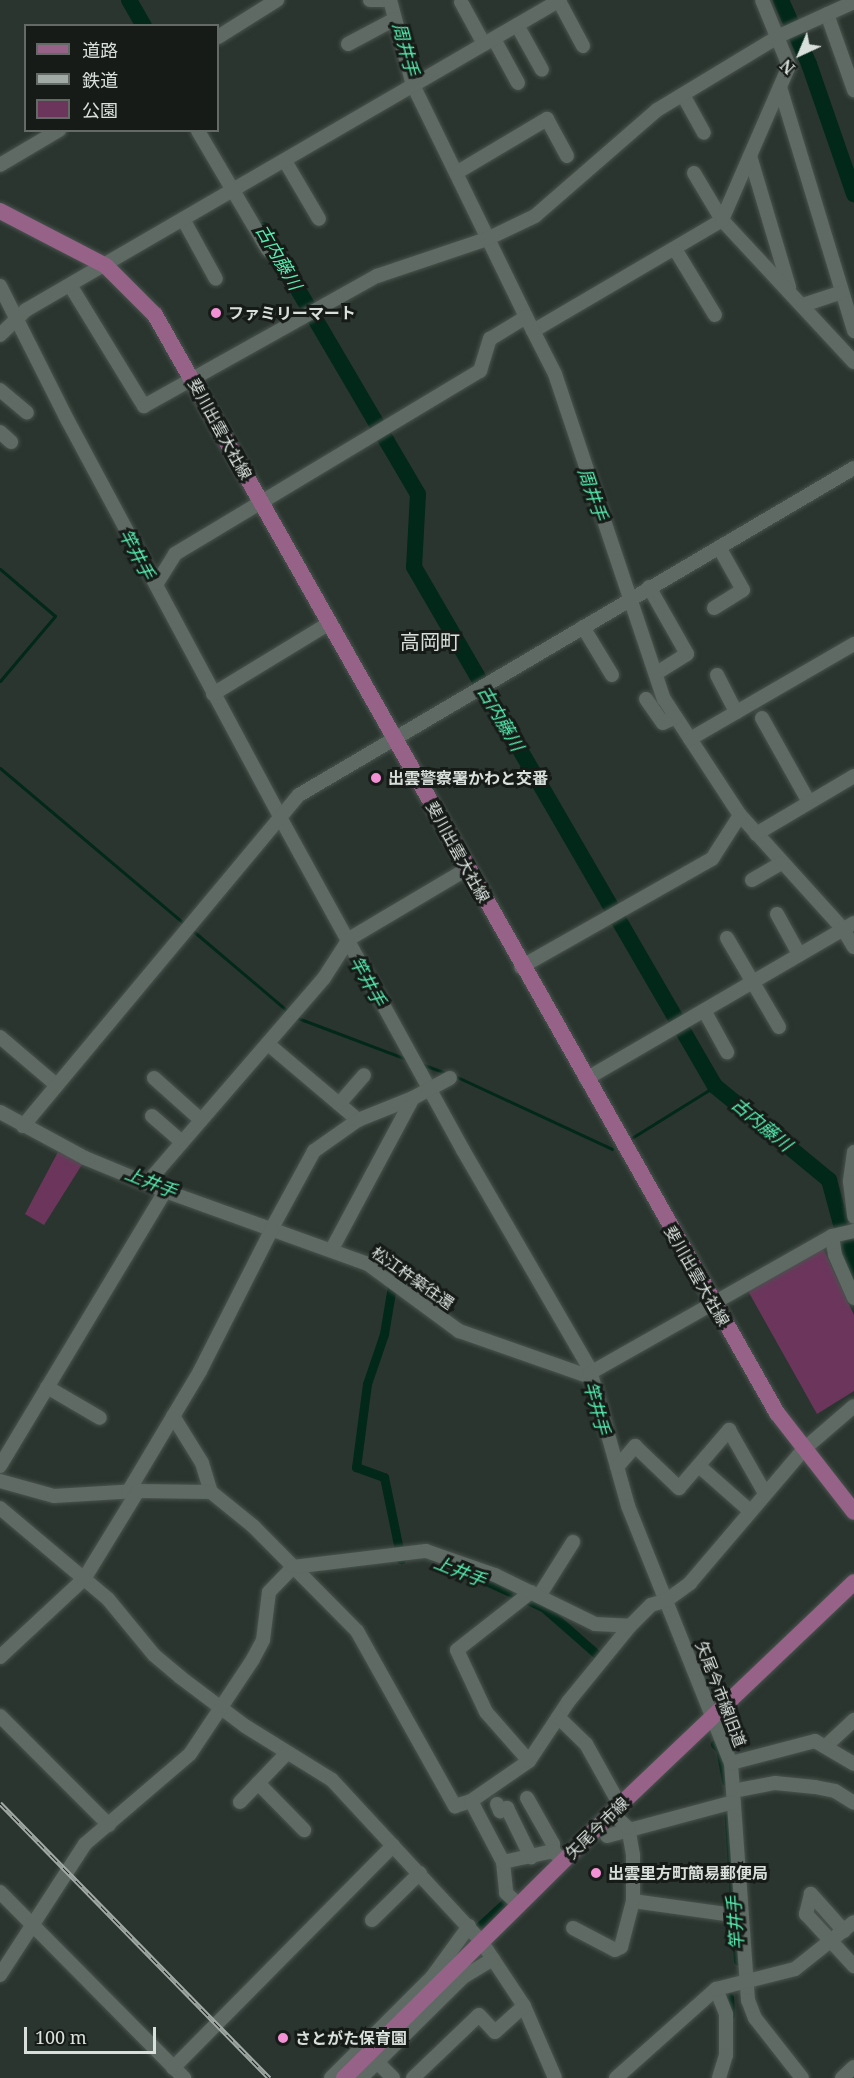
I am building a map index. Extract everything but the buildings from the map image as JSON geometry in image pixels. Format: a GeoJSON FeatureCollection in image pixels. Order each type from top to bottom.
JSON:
{"type":"FeatureCollection","features":[{"type":"Feature","properties":{"kind":"main road","name":"斐川出雲大社線"},"geometry":{"type":"LineString","coordinates":[[0,211],[106,266],[155,315],[330,622],[521,967],[777,1413],[803,1450],[854,1512]]}},
{"type":"Feature","properties":{"kind":"main road","name":"矢尾今市線"},"geometry":{"type":"LineString","coordinates":[[344,2078],[518,1904],[558,1856],[616,1809],[854,1582]]}},
{"type":"Feature","properties":{"kind":"street"},"geometry":{"type":"LineString","coordinates":[[219,36],[278,0]]}},
{"type":"Feature","properties":{"kind":"street"},"geometry":{"type":"LineString","coordinates":[[370,0],[384,0]]}},
{"type":"Feature","properties":{"kind":"street"},"geometry":{"type":"LineString","coordinates":[[390,0],[413,85],[555,374],[664,699],[740,815],[782,863],[849,926],[854,947]]}},
{"type":"Feature","properties":{"kind":"street"},"geometry":{"type":"LineString","coordinates":[[0,335],[16,318],[70,285],[559,0],[583,46]]}},
{"type":"Feature","properties":{"kind":"street"},"geometry":{"type":"LineString","coordinates":[[533,331],[675,249],[722,219],[789,66],[779,36],[762,0]]}},
{"type":"Feature","properties":{"kind":"street"},"geometry":{"type":"LineString","coordinates":[[461,2],[518,83]]}},
{"type":"Feature","properties":{"kind":"street"},"geometry":{"type":"LineString","coordinates":[[70,285],[144,406],[377,276],[488,239],[535,216],[657,110],[779,36],[854,2]]}},
{"type":"Feature","properties":{"kind":"street"},"geometry":{"type":"LineString","coordinates":[[827,14],[854,90]]}},
{"type":"Feature","properties":{"kind":"street"},"geometry":{"type":"LineString","coordinates":[[348,44],[395,19]]}},
{"type":"Feature","properties":{"kind":"street"},"geometry":{"type":"LineString","coordinates":[[516,26],[542,70]]}},
{"type":"Feature","properties":{"kind":"street"},"geometry":{"type":"LineString","coordinates":[[780,87],[854,331]]}},
{"type":"Feature","properties":{"kind":"street"},"geometry":{"type":"LineString","coordinates":[[683,95],[705,133]]}},
{"type":"Feature","properties":{"kind":"street"},"geometry":{"type":"LineString","coordinates":[[456,173],[547,119],[567,156]]}},
{"type":"Feature","properties":{"kind":"street"},"geometry":{"type":"LineString","coordinates":[[0,165],[56,132]]}},
{"type":"Feature","properties":{"kind":"street"},"geometry":{"type":"LineString","coordinates":[[199,132],[268,250]]}},
{"type":"Feature","properties":{"kind":"street"},"geometry":{"type":"LineString","coordinates":[[750,156],[790,290]]}},
{"type":"Feature","properties":{"kind":"street"},"geometry":{"type":"LineString","coordinates":[[285,161],[319,219]]}},
{"type":"Feature","properties":{"kind":"street"},"geometry":{"type":"LineString","coordinates":[[694,173],[722,219],[790,290],[854,362]]}},
{"type":"Feature","properties":{"kind":"street"},"geometry":{"type":"LineString","coordinates":[[183,219],[216,279]]}},
{"type":"Feature","properties":{"kind":"street"},"geometry":{"type":"LineString","coordinates":[[675,249],[715,315]]}},
{"type":"Feature","properties":{"kind":"street"},"geometry":{"type":"LineString","coordinates":[[0,286],[280,819],[589,1366],[617,1467],[667,1600]]}},
{"type":"Feature","properties":{"kind":"street"},"geometry":{"type":"LineString","coordinates":[[803,305],[842,292]]}},
{"type":"Feature","properties":{"kind":"street"},"geometry":{"type":"LineString","coordinates":[[157,583],[175,554],[480,371],[490,339],[526,317]]}},
{"type":"Feature","properties":{"kind":"street"},"geometry":{"type":"LineString","coordinates":[[0,390],[27,413]]}},
{"type":"Feature","properties":{"kind":"street"},"geometry":{"type":"LineString","coordinates":[[23,1126],[54,1083],[299,795],[396,740],[631,597],[854,468]]}},
{"type":"Feature","properties":{"kind":"street"},"geometry":{"type":"LineString","coordinates":[[714,608],[743,590],[718,547]]}},
{"type":"Feature","properties":{"kind":"street"},"geometry":{"type":"LineString","coordinates":[[649,587],[687,654],[656,674]]}},
{"type":"Feature","properties":{"kind":"street"},"geometry":{"type":"LineString","coordinates":[[213,694],[330,622]]}},
{"type":"Feature","properties":{"kind":"street"},"geometry":{"type":"LineString","coordinates":[[583,627],[612,675]]}},
{"type":"Feature","properties":{"kind":"street"},"geometry":{"type":"LineString","coordinates":[[690,739],[852,650]]}},
{"type":"Feature","properties":{"kind":"street"},"geometry":{"type":"LineString","coordinates":[[717,675],[736,712]]}},
{"type":"Feature","properties":{"kind":"street"},"geometry":{"type":"LineString","coordinates":[[646,699],[663,723],[676,717]]}},
{"type":"Feature","properties":{"kind":"street"},"geometry":{"type":"LineString","coordinates":[[762,718],[809,802]]}},
{"type":"Feature","properties":{"kind":"street"},"geometry":{"type":"LineString","coordinates":[[756,834],[854,776]]}},
{"type":"Feature","properties":{"kind":"street"},"geometry":{"type":"LineString","coordinates":[[521,967],[712,859],[740,815]]}},
{"type":"Feature","properties":{"kind":"street"},"geometry":{"type":"LineString","coordinates":[[752,880],[782,863]]}},
{"type":"Feature","properties":{"kind":"street"},"geometry":{"type":"LineString","coordinates":[[147,1183],[324,978],[349,939],[467,869]]}},
{"type":"Feature","properties":{"kind":"street"},"geometry":{"type":"LineString","coordinates":[[777,914],[799,954]]}},
{"type":"Feature","properties":{"kind":"street"},"geometry":{"type":"LineString","coordinates":[[586,1079],[705,1012],[753,980],[849,926]]}},
{"type":"Feature","properties":{"kind":"street"},"geometry":{"type":"LineString","coordinates":[[727,938],[779,1027]]}},
{"type":"Feature","properties":{"kind":"street"},"geometry":{"type":"LineString","coordinates":[[705,1012],[727,1052]]}},
{"type":"Feature","properties":{"kind":"street"},"geometry":{"type":"LineString","coordinates":[[0,1037],[54,1083]]}},
{"type":"Feature","properties":{"kind":"street"},"geometry":{"type":"LineString","coordinates":[[268,1044],[358,1120]]}},
{"type":"Feature","properties":{"kind":"street"},"geometry":{"type":"LineString","coordinates":[[339,1104],[364,1075]]}},
{"type":"Feature","properties":{"kind":"street"},"geometry":{"type":"LineString","coordinates":[[154,1078],[201,1120]]}},
{"type":"Feature","properties":{"kind":"street"},"geometry":{"type":"LineString","coordinates":[[0,1657],[84,1579],[314,1151],[358,1120],[413,1098],[450,1078]]}},
{"type":"Feature","properties":{"kind":"street"},"geometry":{"type":"LineString","coordinates":[[332,1250],[413,1098]]}},
{"type":"Feature","properties":{"kind":"street","name":"松江杵築往還"},"geometry":{"type":"LineString","coordinates":[[0,1112],[85,1158],[165,1191],[368,1264],[459,1331],[590,1375]]}},
{"type":"Feature","properties":{"kind":"street"},"geometry":{"type":"LineString","coordinates":[[152,1116],[182,1142]]}},
{"type":"Feature","properties":{"kind":"street"},"geometry":{"type":"LineString","coordinates":[[854,1152],[850,1182],[854,1217]]}},
{"type":"Feature","properties":{"kind":"street"},"geometry":{"type":"LineString","coordinates":[[0,1466],[165,1191]]}},
{"type":"Feature","properties":{"kind":"street"},"geometry":{"type":"LineString","coordinates":[[590,1375],[832,1236],[854,1231]]}},
{"type":"Feature","properties":{"kind":"street"},"geometry":{"type":"LineString","coordinates":[[832,1236],[836,1255],[854,1298]]}},
{"type":"Feature","properties":{"kind":"street"},"geometry":{"type":"LineString","coordinates":[[47,1387],[100,1418]]}},
{"type":"Feature","properties":{"kind":"street"},"geometry":{"type":"LineString","coordinates":[[0,1481],[54,1496],[133,1491],[211,1492],[232,1507],[325,1595],[369,1647],[455,1806],[471,1801],[529,1761],[558,1717],[630,1626],[651,1605],[667,1600],[706,1566],[803,1450],[854,1406]]}},
{"type":"Feature","properties":{"kind":"street"},"geometry":{"type":"LineString","coordinates":[[173,1416],[202,1463],[211,1492]]}},
{"type":"Feature","properties":{"kind":"street"},"geometry":{"type":"LineString","coordinates":[[617,1467],[635,1446],[679,1488],[729,1431],[765,1493]]}},
{"type":"Feature","properties":{"kind":"street"},"geometry":{"type":"LineString","coordinates":[[699,1466],[750,1511]]}},
{"type":"Feature","properties":{"kind":"street"},"geometry":{"type":"LineString","coordinates":[[0,1508],[108,1599],[154,1655],[220,1706],[287,1753],[332,1780],[481,1941],[524,2006],[555,2078]]}},
{"type":"Feature","properties":{"kind":"street"},"geometry":{"type":"LineString","coordinates":[[529,1761],[486,1712],[457,1650],[535,1594],[573,1542]]}},
{"type":"Feature","properties":{"kind":"street"},"geometry":{"type":"LineString","coordinates":[[0,1975],[85,1844],[190,1754],[263,1640],[269,1592],[293,1567],[426,1551],[535,1594],[595,1624],[630,1626]]}},
{"type":"Feature","properties":{"kind":"street","name":"矢尾今市線旧道"},"geometry":{"type":"LineString","coordinates":[[667,1600],[731,1763],[744,1980]]}},
{"type":"Feature","properties":{"kind":"street"},"geometry":{"type":"LineString","coordinates":[[0,1716],[109,1825]]}},
{"type":"Feature","properties":{"kind":"street"},"geometry":{"type":"LineString","coordinates":[[558,1717],[586,1744],[616,1809],[628,1828],[633,1901],[621,1947],[615,1950],[573,1928]]}},
{"type":"Feature","properties":{"kind":"street"},"geometry":{"type":"LineString","coordinates":[[827,1745],[854,1720]]}},
{"type":"Feature","properties":{"kind":"street"},"geometry":{"type":"LineString","coordinates":[[731,1763],[815,1741],[827,1745],[854,1764]]}},
{"type":"Feature","properties":{"kind":"street"},"geometry":{"type":"LineString","coordinates":[[240,1802],[287,1753]]}},
{"type":"Feature","properties":{"kind":"street"},"geometry":{"type":"LineString","coordinates":[[258,1783],[304,1830]]}},
{"type":"Feature","properties":{"kind":"street"},"geometry":{"type":"LineString","coordinates":[[607,1836],[775,1783],[815,1787],[853,1795]]}},
{"type":"Feature","properties":{"kind":"street"},"geometry":{"type":"LineString","coordinates":[[503,1862],[531,1857],[558,1856],[527,1798]]}},
{"type":"Feature","properties":{"kind":"street"},"geometry":{"type":"LineString","coordinates":[[471,1801],[503,1862],[506,1893],[518,1904]]}},
{"type":"Feature","properties":{"kind":"street"},"geometry":{"type":"LineString","coordinates":[[497,1804],[500,1811],[507,1808],[531,1857]]}},
{"type":"Feature","properties":{"kind":"street"},"geometry":{"type":"LineString","coordinates":[[173,2068],[393,1846]]}},
{"type":"Feature","properties":{"kind":"street"},"geometry":{"type":"LineString","coordinates":[[372,1920],[420,1873]]}},
{"type":"Feature","properties":{"kind":"street"},"geometry":{"type":"LineString","coordinates":[[0,1892],[184,2078]]}},
{"type":"Feature","properties":{"kind":"street"},"geometry":{"type":"LineString","coordinates":[[616,2078],[716,1989],[744,1980],[795,1969],[832,1942],[849,1926],[811,1894],[806,1914],[832,1942],[854,1966]]}},
{"type":"Feature","properties":{"kind":"street"},"geometry":{"type":"LineString","coordinates":[[633,1901],[740,1916]]}},
{"type":"Feature","properties":{"kind":"street"},"geometry":{"type":"LineString","coordinates":[[331,2078],[432,1977],[469,1926]]}},
{"type":"Feature","properties":{"kind":"street"},"geometry":{"type":"LineString","coordinates":[[361,2078],[463,1977],[493,1959]]}},
{"type":"Feature","properties":{"kind":"street"},"geometry":{"type":"LineString","coordinates":[[744,1980],[754,2018],[802,2078]]}},
{"type":"Feature","properties":{"kind":"street"},"geometry":{"type":"LineString","coordinates":[[716,1989],[726,2014],[726,2055],[719,2078]]}},
{"type":"Feature","properties":{"kind":"street"},"geometry":{"type":"LineString","coordinates":[[413,2078],[479,2015],[495,2032],[524,2006]]}},
{"type":"Feature","properties":{"kind":"street"},"geometry":{"type":"LineString","coordinates":[[381,2066],[393,2078]]}},
{"type":"Feature","properties":{"kind":"street"},"geometry":{"type":"LineString","coordinates":[[842,2078],[854,2067]]}},
{"type":"Feature","properties":{"kind":"green space"},"geometry":{"type":"Polygon","coordinates":[[[58,1152],[83,1163],[44,1225],[25,1214],[58,1152]]]}},
{"type":"Feature","properties":{"kind":"green space"},"geometry":{"type":"Polygon","coordinates":[[[822,1246],[854,1315],[854,1391],[817,1414],[748,1291],[822,1246]]]}},
{"type":"Feature","properties":{"kind":"waterway"},"geometry":{"type":"LineString","coordinates":[[129,0],[143,24]]}},
{"type":"Feature","properties":{"kind":"waterway"},"geometry":{"type":"LineString","coordinates":[[781,0],[809,64],[854,194]]}},
{"type":"Feature","properties":{"kind":"waterway","name":"古内藤川"},"geometry":{"type":"LineString","coordinates":[[263,230],[418,494],[414,567],[715,1086],[829,1180],[854,1272]]}},
{"type":"Feature","properties":{"kind":"waterway"},"geometry":{"type":"LineString","coordinates":[[0,569],[55,616],[0,681]]}},
{"type":"Feature","properties":{"kind":"waterway"},"geometry":{"type":"LineString","coordinates":[[0,768],[187,926]]}},
{"type":"Feature","properties":{"kind":"waterway"},"geometry":{"type":"LineString","coordinates":[[192,930],[290,1013]]}},
{"type":"Feature","properties":{"kind":"waterway"},"geometry":{"type":"LineString","coordinates":[[295,1017],[409,1060]]}},
{"type":"Feature","properties":{"kind":"waterway"},"geometry":{"type":"LineString","coordinates":[[421,1064],[448,1074]]}},
{"type":"Feature","properties":{"kind":"waterway"},"geometry":{"type":"LineString","coordinates":[[455,1076],[612,1149]]}},
{"type":"Feature","properties":{"kind":"waterway"},"geometry":{"type":"LineString","coordinates":[[630,1139],[715,1086]]}},
{"type":"Feature","properties":{"kind":"waterway","name":"上井手"},"geometry":{"type":"LineString","coordinates":[[393,1280],[384,1334],[367,1384],[356,1467],[384,1477],[401,1559]]}},
{"type":"Feature","properties":{"kind":"waterway","name":"上井手"},"geometry":{"type":"LineString","coordinates":[[462,1570],[543,1607],[600,1657],[595,1663]]}},
{"type":"Feature","properties":{"kind":"waterway","name":"竿井手"},"geometry":{"type":"LineString","coordinates":[[715,1744],[720,1749],[726,1781]]}},
{"type":"Feature","properties":{"kind":"waterway","name":"竿井手"},"geometry":{"type":"LineString","coordinates":[[728,1806],[738,1961]]}},
{"type":"Feature","properties":{"kind":"waterway","name":"上井手"},"geometry":{"type":"LineString","coordinates":[[470,1935],[509,1899],[509,1893]]}},
{"type":"Feature","properties":{"kind":"waterway"},"geometry":{"type":"LineString","coordinates":[[729,1997],[730,2015]]}},
{"type":"Feature","properties":{"kind":"railway"},"geometry":{"type":"LineString","coordinates":[[0,1803],[269,2078]]}},
{"type":"Feature","properties":{"kind":"place","name":"ファミリーマート"},"geometry":{"type":"Point","coordinates":[216,313]}},
{"type":"Feature","properties":{"kind":"place","name":"出雲警察署かわと交番"},"geometry":{"type":"Point","coordinates":[376,778]}},
{"type":"Feature","properties":{"kind":"place","name":"出雲里方町簡易郵便局"},"geometry":{"type":"Point","coordinates":[596,1873]}},
{"type":"Feature","properties":{"kind":"place","name":"さとがた保育園"},"geometry":{"type":"Point","coordinates":[283,2038]}},
{"type":"Feature","properties":{"kind":"district","name":"高岡町"},"geometry":{"type":"Point","coordinates":[430,641]}},
{"type":"Feature","properties":{"kind":"water label","name":"周井手"},"geometry":{"type":"Point","coordinates":[406,49]}},
{"type":"Feature","properties":{"kind":"water label","name":"周井手"},"geometry":{"type":"Point","coordinates":[593,494]}}]}
